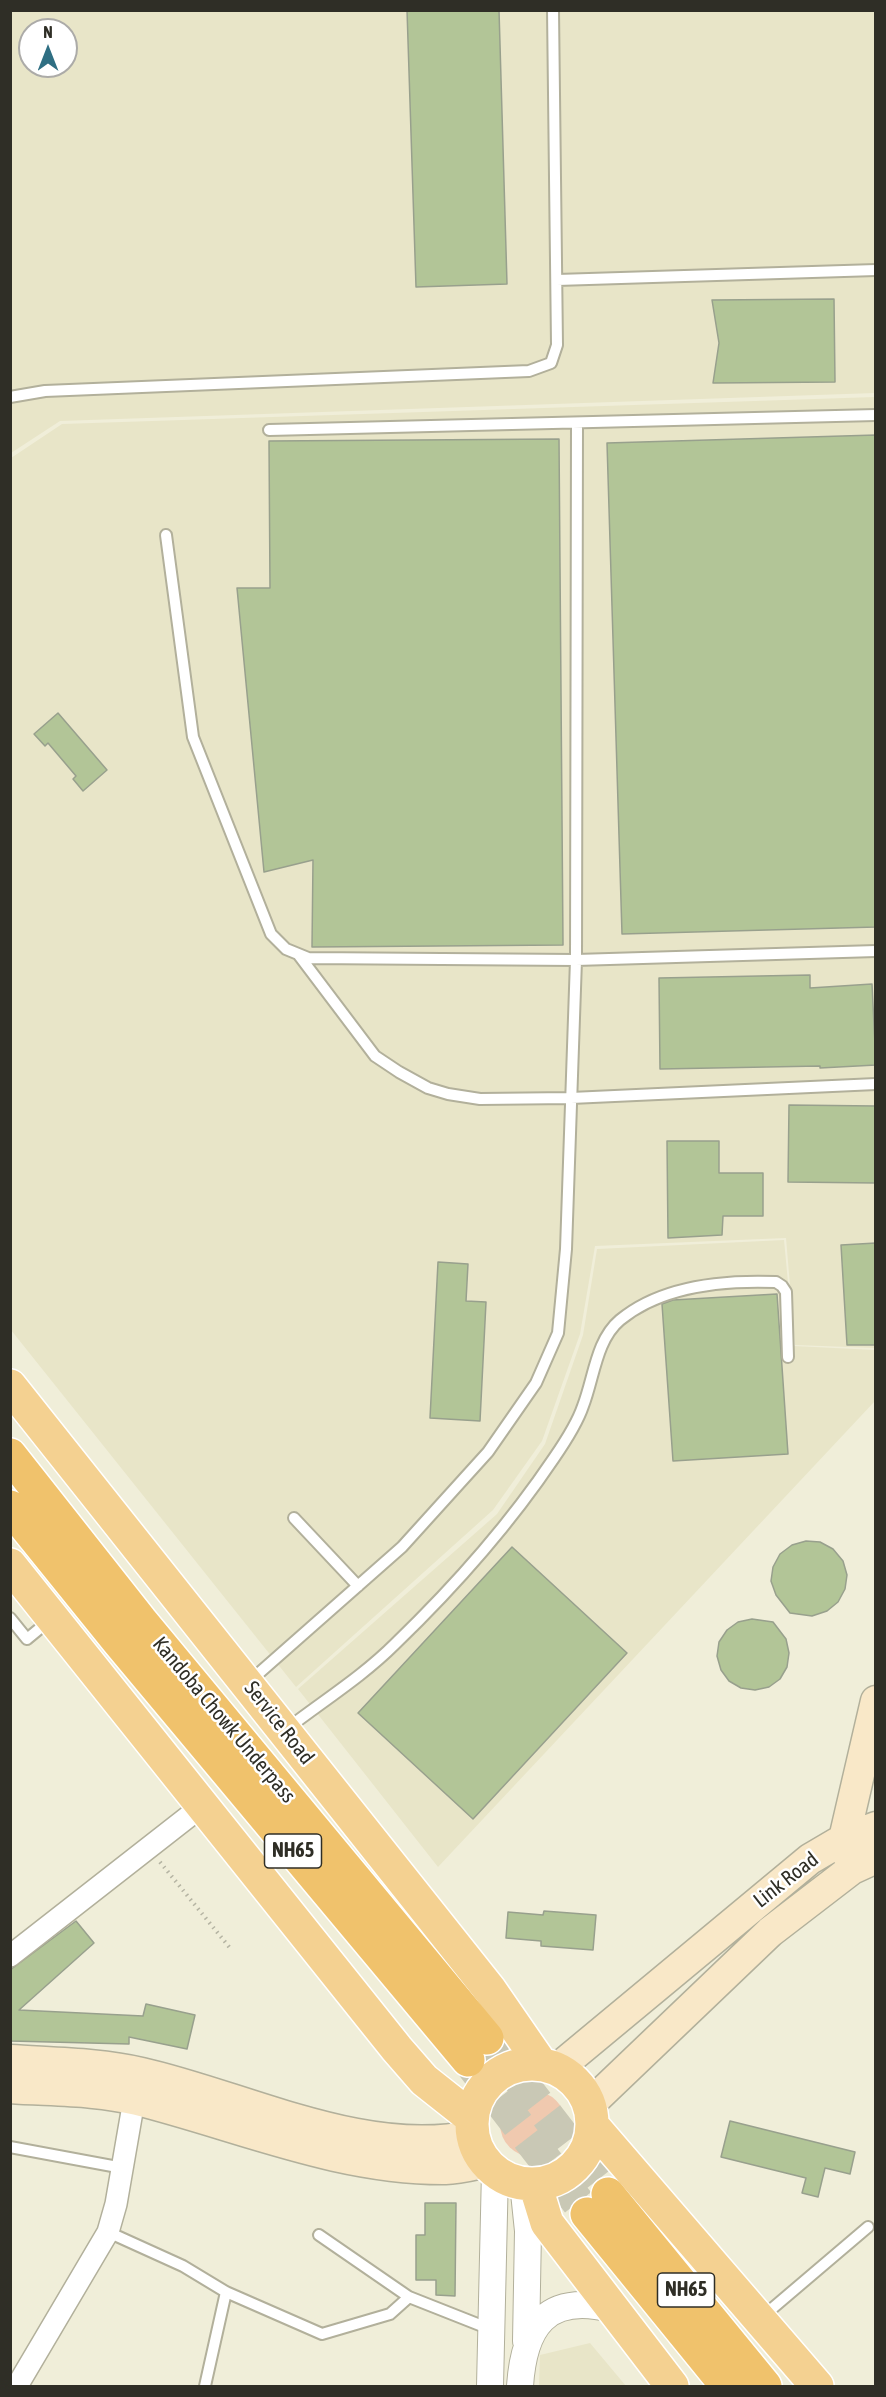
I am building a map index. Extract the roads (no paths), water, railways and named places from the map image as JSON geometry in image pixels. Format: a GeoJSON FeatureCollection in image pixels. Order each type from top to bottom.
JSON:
{"type":"FeatureCollection","features":[{"type":"Feature","properties":{"kind":"highway","name":"Kandoba Chowk Underpass"},"geometry":{"type":"LineString","coordinates":[[10,1455],[478,2049],[118,1641],[10,1507]]}},
{"type":"Feature","properties":{"kind":"highway","name":"NH65"},"geometry":{"type":"LineString","coordinates":[[727,2386],[598,2204],[765,2386]]}},
{"type":"Feature","properties":{"kind":"main road","name":"Service Road"},"geometry":{"type":"LineString","coordinates":[[10,1386],[285,1730],[549,2067]]}},
{"type":"Feature","properties":{"kind":"main road"},"geometry":{"type":"LineString","coordinates":[[10,1565],[397,2049],[498,2159],[672,2386]]}},
{"type":"Feature","properties":{"kind":"main road"},"geometry":{"type":"LineString","coordinates":[[864,1864],[844,1839],[876,1701]]}},
{"type":"Feature","properties":{"kind":"main road","name":"Link Road"},"geometry":{"type":"LineString","coordinates":[[549,2067],[704,1946],[810,1858],[844,1839],[876,1827]]}},
{"type":"Feature","properties":{"kind":"main road","name":"Link Road"},"geometry":{"type":"LineString","coordinates":[[591,2115],[770,1932],[864,1864]]}},
{"type":"Feature","properties":{"kind":"main road"},"geometry":{"type":"LineString","coordinates":[[10,2060],[99,2066],[140,2072],[340,2130],[393,2138],[449,2140],[498,2159],[559,2178],[578,2163],[590,2141],[591,2115]]}},
{"type":"Feature","properties":{"kind":"main road"},"geometry":{"type":"LineString","coordinates":[[498,2159],[479,2096],[494,2078],[515,2066],[549,2067],[579,2085],[591,2115],[817,2386]]}},
{"type":"Feature","properties":{"kind":"main road"},"geometry":{"type":"LineString","coordinates":[[10,2088],[96,2094],[135,2100],[334,2157],[390,2166],[448,2169],[498,2159]]}},
{"type":"Feature","properties":{"kind":"street"},"geometry":{"type":"LineString","coordinates":[[10,1956],[202,1806]]}},
{"type":"Feature","properties":{"kind":"street"},"geometry":{"type":"LineString","coordinates":[[17,2386],[108,2232],[117,2204],[135,2100]]}},
{"type":"Feature","properties":{"kind":"street"},"geometry":{"type":"LineString","coordinates":[[490,2386],[490,2330],[498,2159]]}},
{"type":"Feature","properties":{"kind":"street"},"geometry":{"type":"LineString","coordinates":[[498,2159],[528,2230],[526,2341],[520,2386]]}},
{"type":"Feature","properties":{"kind":"street"},"geometry":{"type":"LineString","coordinates":[[526,2341],[550,2314],[566,2306],[590,2304],[611,2309]]}},
{"type":"Feature","properties":{"kind":"lane"},"geometry":{"type":"LineString","coordinates":[[10,397],[45,391],[530,371],[551,363],[557,345],[553,10]]}},
{"type":"Feature","properties":{"kind":"lane"},"geometry":{"type":"LineString","coordinates":[[557,279],[876,270]]}},
{"type":"Feature","properties":{"kind":"lane"},"geometry":{"type":"LineString","coordinates":[[269,430],[577,425],[876,416]]}},
{"type":"Feature","properties":{"kind":"lane"},"geometry":{"type":"LineString","coordinates":[[247,1683],[402,1547],[488,1452],[536,1383],[558,1333],[566,1249],[576,960],[577,425]]}},
{"type":"Feature","properties":{"kind":"lane"},"geometry":{"type":"LineString","coordinates":[[166,535],[193,736],[271,934],[286,949],[308,958],[576,960],[876,951]]}},
{"type":"Feature","properties":{"kind":"lane"},"geometry":{"type":"LineString","coordinates":[[298,954],[375,1056],[429,1088],[480,1099],[571,1098],[876,1084]]}},
{"type":"Feature","properties":{"kind":"lane"},"geometry":{"type":"LineString","coordinates":[[285,1730],[394,1646],[490,1543],[554,1457],[575,1423],[583,1408],[604,1340],[622,1318],[674,1291],[692,1287],[776,1282],[786,1292],[788,1357]]}},
{"type":"Feature","properties":{"kind":"lane"},"geometry":{"type":"LineString","coordinates":[[294,1518],[357,1586]]}},
{"type":"Feature","properties":{"kind":"lane"},"geometry":{"type":"LineString","coordinates":[[10,1618],[27,1639],[52,1618]]}},
{"type":"Feature","properties":{"kind":"lane"},"geometry":{"type":"LineString","coordinates":[[10,2147],[123,2168]]}},
{"type":"Feature","properties":{"kind":"lane"},"geometry":{"type":"LineString","coordinates":[[761,2318],[868,2227]]}},
{"type":"Feature","properties":{"kind":"lane"},"geometry":{"type":"LineString","coordinates":[[108,2232],[183,2266],[226,2292],[322,2334],[390,2314],[409,2297]]}},
{"type":"Feature","properties":{"kind":"lane"},"geometry":{"type":"LineString","coordinates":[[319,2235],[409,2297],[490,2330]]}},
{"type":"Feature","properties":{"kind":"lane"},"geometry":{"type":"LineString","coordinates":[[205,2386],[226,2292]]}},
{"type":"Feature","properties":{"kind":"tunnel"},"geometry":{"type":"LineString","coordinates":[[487,2038],[608,2194]]}},
{"type":"Feature","properties":{"kind":"tunnel"},"geometry":{"type":"LineString","coordinates":[[468,2060],[587,2214]]}}]}
